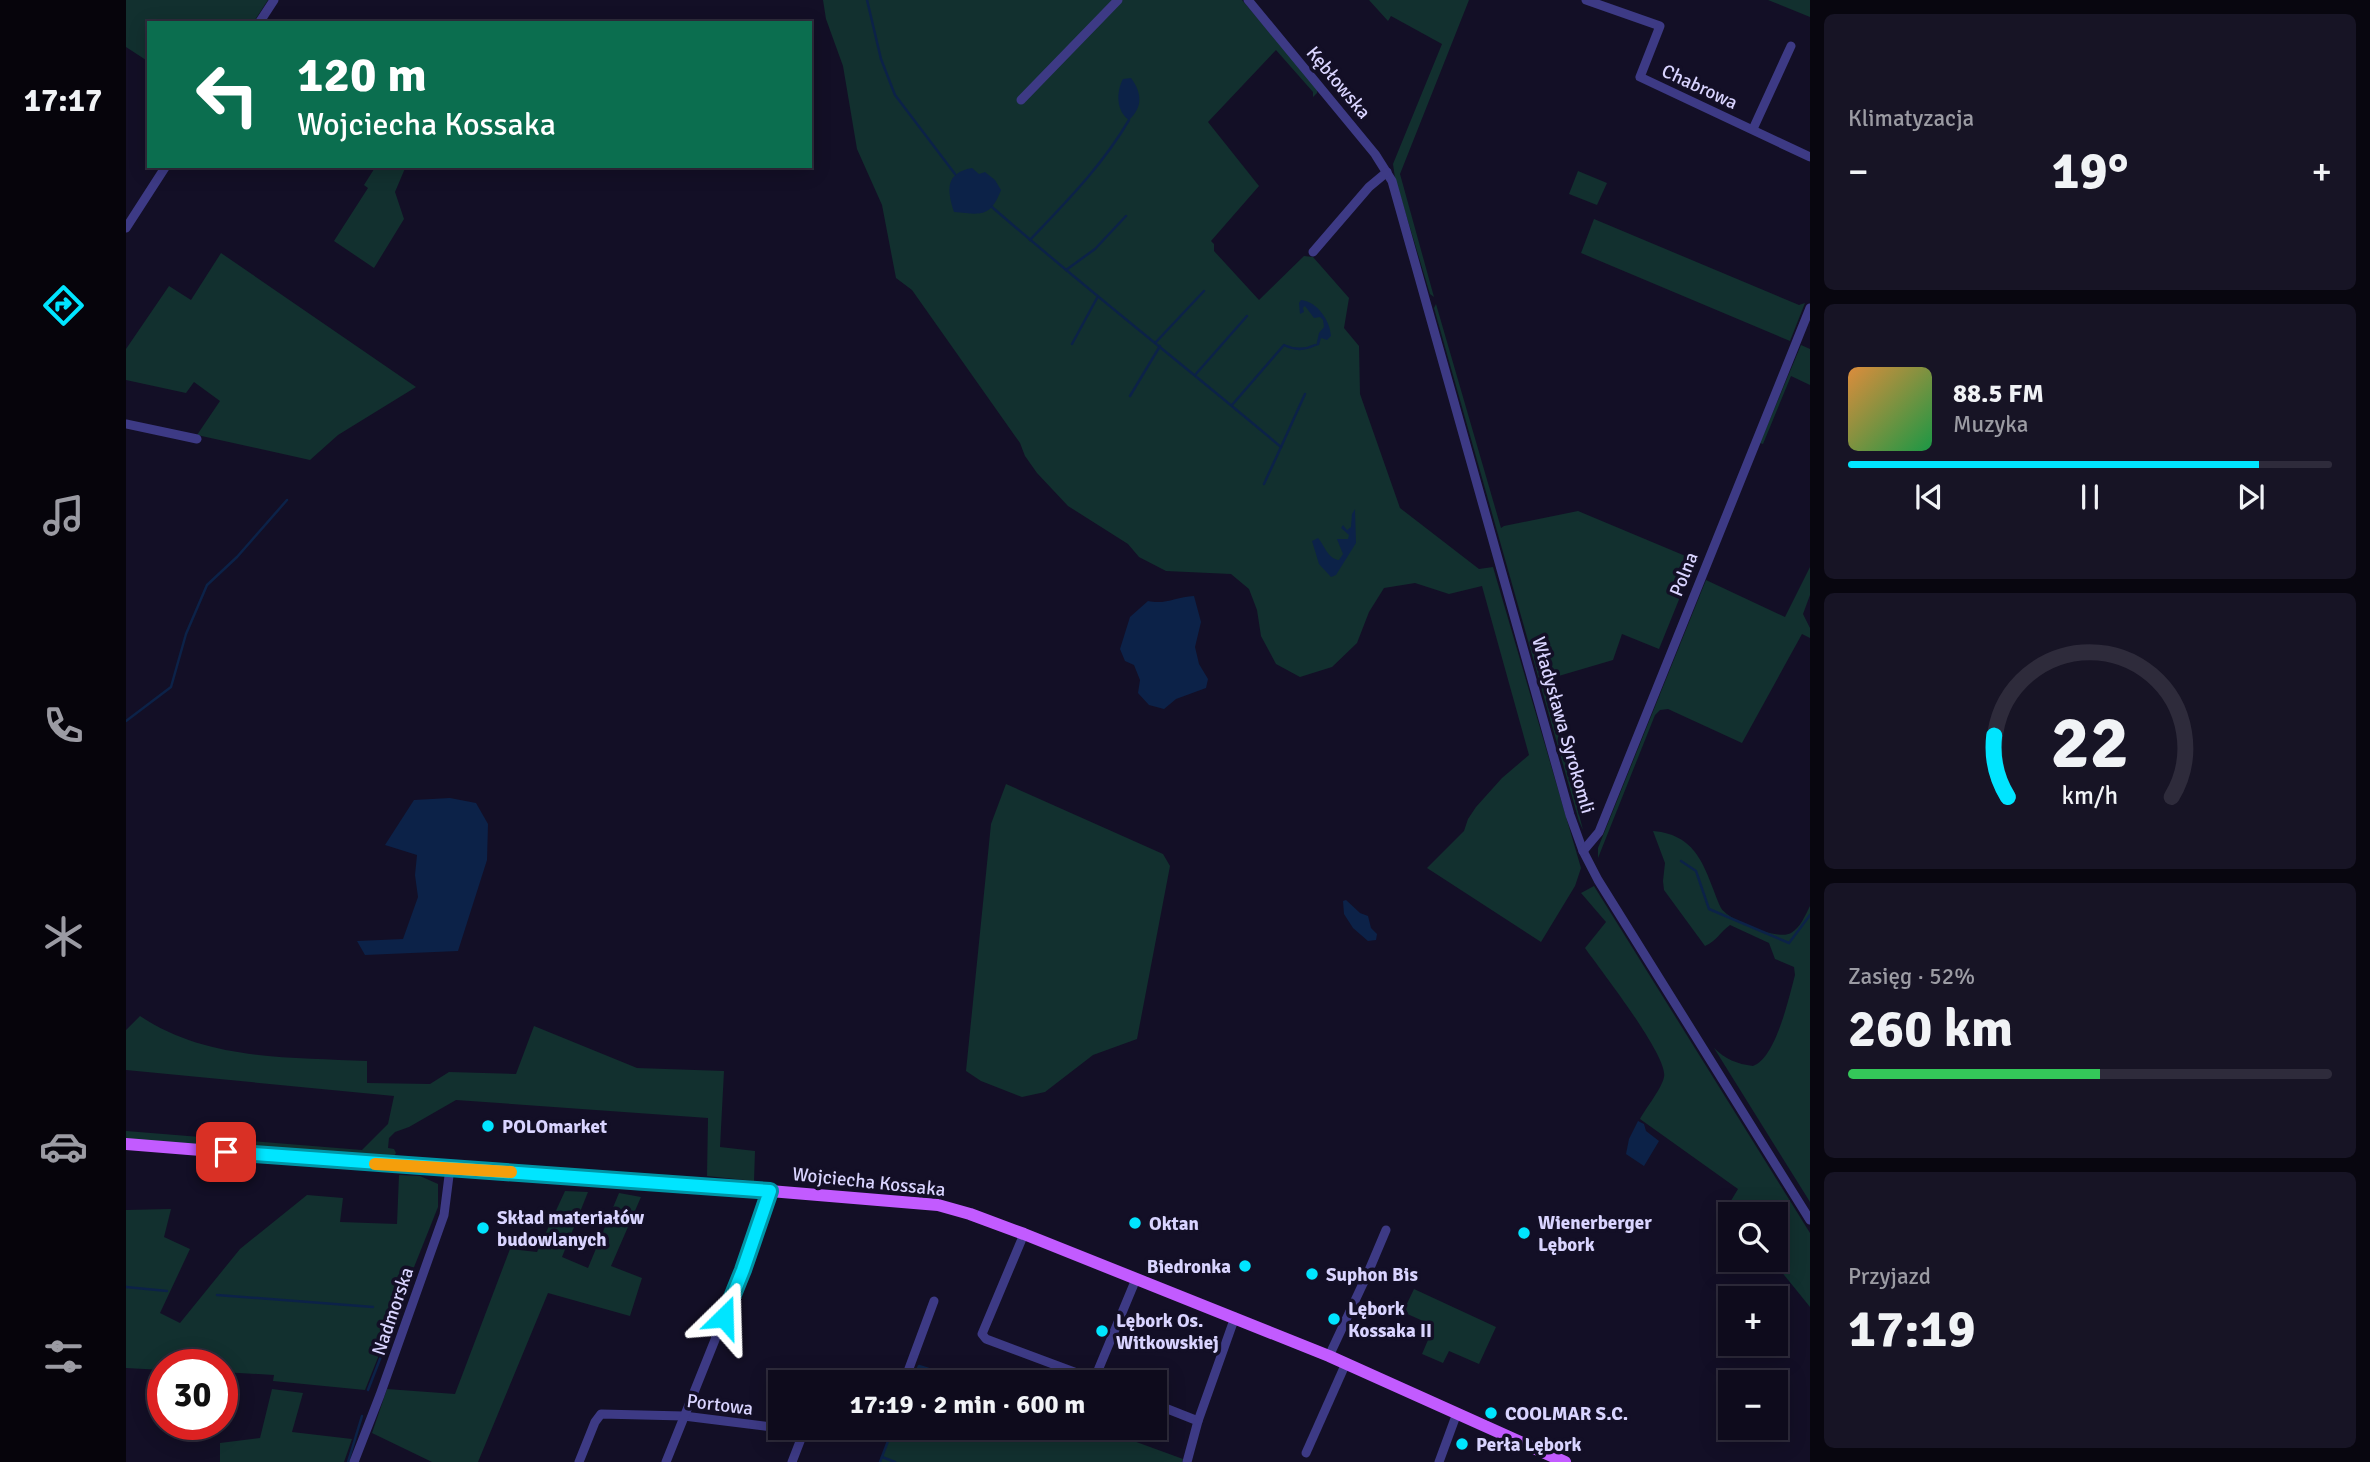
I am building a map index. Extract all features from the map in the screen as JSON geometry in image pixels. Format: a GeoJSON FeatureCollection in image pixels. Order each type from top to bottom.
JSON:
{"type":"FeatureCollection","features":[{"type":"Feature","properties":{"kind":"main road","name":"Wojciecha Kossaka"},"geometry":{"type":"LineString","coordinates":[[126,1144],[937,1205],[1024,1234],[1235,1317],[1346,1363],[1564,1462]]}},
{"type":"Feature","properties":{"kind":"street"},"geometry":{"type":"LineString","coordinates":[[260,21],[274,0]]}},
{"type":"Feature","properties":{"kind":"street"},"geometry":{"type":"LineString","coordinates":[[1021,100],[1118,0]]}},
{"type":"Feature","properties":{"kind":"street","name":"Kębłowska"},"geometry":{"type":"LineString","coordinates":[[1248,0],[1341,112],[1387,172],[1396,192]]}},
{"type":"Feature","properties":{"kind":"street","name":"Chabrowa"},"geometry":{"type":"LineString","coordinates":[[1586,0],[1660,26],[1640,77],[1810,157]]}},
{"type":"Feature","properties":{"kind":"street","name":"Chabrowa"},"geometry":{"type":"LineString","coordinates":[[1753,129],[1791,46]]}},
{"type":"Feature","properties":{"kind":"street"},"geometry":{"type":"LineString","coordinates":[[126,228],[165,168]]}},
{"type":"Feature","properties":{"kind":"street"},"geometry":{"type":"LineString","coordinates":[[1313,252],[1369,187],[1387,172]]}},
{"type":"Feature","properties":{"kind":"street","name":"Władysława Syrokomli"},"geometry":{"type":"LineString","coordinates":[[1396,192],[1570,815],[1583,850],[1598,880],[1809,1215]]}},
{"type":"Feature","properties":{"kind":"street","name":"Polna"},"geometry":{"type":"LineString","coordinates":[[1583,850],[1599,832],[1810,308]]}},
{"type":"Feature","properties":{"kind":"street"},"geometry":{"type":"LineString","coordinates":[[126,424],[197,439]]}},
{"type":"Feature","properties":{"kind":"street","name":"Nadmorska"},"geometry":{"type":"LineString","coordinates":[[354,1462],[444,1215],[450,1168]]}},
{"type":"Feature","properties":{"kind":"street"},"geometry":{"type":"LineString","coordinates":[[666,1462],[743,1270],[770,1191]]}},
{"type":"Feature","properties":{"kind":"street"},"geometry":{"type":"LineString","coordinates":[[1329,1356],[1386,1230]]}},
{"type":"Feature","properties":{"kind":"street"},"geometry":{"type":"LineString","coordinates":[[1024,1234],[982,1334],[986,1339],[1069,1370]]}},
{"type":"Feature","properties":{"kind":"street"},"geometry":{"type":"LineString","coordinates":[[1102,1370],[1136,1279]]}},
{"type":"Feature","properties":{"kind":"street"},"geometry":{"type":"LineString","coordinates":[[908,1370],[934,1301]]}},
{"type":"Feature","properties":{"kind":"street"},"geometry":{"type":"LineString","coordinates":[[1187,1462],[1198,1421],[1235,1317]]}},
{"type":"Feature","properties":{"kind":"street"},"geometry":{"type":"LineString","coordinates":[[1306,1453],[1346,1363]]}},
{"type":"Feature","properties":{"kind":"street"},"geometry":{"type":"LineString","coordinates":[[1167,1409],[1198,1421]]}},
{"type":"Feature","properties":{"kind":"street"},"geometry":{"type":"LineString","coordinates":[[1439,1462],[1457,1413]]}},
{"type":"Feature","properties":{"kind":"street","name":"Portowa"},"geometry":{"type":"LineString","coordinates":[[579,1462],[595,1422],[601,1414],[684,1416],[768,1426]]}},
{"type":"Feature","properties":{"kind":"street"},"geometry":{"type":"LineString","coordinates":[[792,1462],[801,1440]]}},
{"type":"Feature","properties":{"kind":"green space"},"geometry":{"type":"Polygon","coordinates":[[[126,0],[268,0],[254,21],[147,21],[147,61],[126,47],[126,0]]]}},
{"type":"Feature","properties":{"kind":"green space"},"geometry":{"type":"Polygon","coordinates":[[[823,0],[1242,0],[1317,88],[1313,97],[1313,92],[1276,50],[1208,122],[1259,186],[1211,241],[1214,251],[1259,300],[1304,256],[1313,257],[1349,298],[1344,328],[1359,346],[1360,394],[1400,508],[1479,569],[1493,567],[1581,868],[1575,886],[1541,942],[1427,868],[1464,831],[1476,807],[1502,778],[1529,755],[1482,586],[1449,594],[1415,583],[1384,588],[1369,612],[1357,643],[1332,667],[1300,677],[1276,664],[1261,636],[1257,610],[1249,589],[1231,574],[1166,571],[1139,557],[1128,544],[1068,506],[1037,473],[1020,443],[912,290],[896,278],[882,205],[857,149],[843,66],[826,19],[823,0]]]}},
{"type":"Feature","properties":{"kind":"green space"},"geometry":{"type":"Polygon","coordinates":[[[1369,0],[1469,0],[1400,174],[1434,297],[1430,294],[1393,164],[1442,44],[1391,16],[1388,21],[1369,0]]]}},
{"type":"Feature","properties":{"kind":"green space"},"geometry":{"type":"Polygon","coordinates":[[[1768,0],[1810,0],[1810,17],[1768,0]]]}},
{"type":"Feature","properties":{"kind":"green space"},"geometry":{"type":"Polygon","coordinates":[[[375,168],[405,168],[395,192],[404,219],[374,268],[334,241],[368,188],[364,185],[375,168]]]}},
{"type":"Feature","properties":{"kind":"green space"},"geometry":{"type":"Polygon","coordinates":[[[1578,171],[1607,183],[1597,205],[1569,194],[1578,171]]]}},
{"type":"Feature","properties":{"kind":"green space"},"geometry":{"type":"Polygon","coordinates":[[[1594,219],[1799,305],[1805,303],[1790,341],[1581,253],[1594,219]]]}},
{"type":"Feature","properties":{"kind":"green space"},"geometry":{"type":"Polygon","coordinates":[[[221,253],[416,387],[338,435],[310,460],[197,435],[220,401],[194,382],[186,393],[126,380],[126,349],[169,286],[191,300],[221,253]]]}},
{"type":"Feature","properties":{"kind":"green space"},"geometry":{"type":"Polygon","coordinates":[[[1436,304],[1501,528],[1578,511],[1695,560],[1659,649],[1622,634],[1613,660],[1545,680],[1583,830],[1434,308],[1436,304]]]}},
{"type":"Feature","properties":{"kind":"green space"},"geometry":{"type":"Polygon","coordinates":[[[1801,345],[1810,349],[1810,385],[1791,376],[1763,444],[1760,443],[1801,345]]]}},
{"type":"Feature","properties":{"kind":"green space"},"geometry":{"type":"Polygon","coordinates":[[[1810,567],[1810,595],[1803,614],[1810,628],[1810,638],[1802,634],[1742,743],[1668,709],[1660,710],[1655,715],[1598,858],[1598,848],[1706,580],[1785,617],[1810,567]]]}},
{"type":"Feature","properties":{"kind":"green space"},"geometry":{"type":"Polygon","coordinates":[[[1006,784],[1163,854],[1170,866],[1137,1039],[1093,1055],[1045,1092],[1022,1097],[981,1081],[966,1071],[991,824],[1006,784]]]}},
{"type":"Feature","properties":{"kind":"green space"},"geometry":{"type":"Polygon","coordinates":[[[1653,831],[1669,834],[1691,847],[1705,868],[1721,908],[1743,923],[1765,932],[1785,935],[1797,928],[1810,906],[1810,1202],[1714,1048],[1727,1058],[1742,1064],[1753,1066],[1761,1061],[1780,1026],[1795,975],[1794,967],[1775,959],[1769,943],[1730,925],[1705,946],[1664,890],[1665,863],[1653,831]]]}},
{"type":"Feature","properties":{"kind":"green space"},"geometry":{"type":"Polygon","coordinates":[[[1594,886],[1810,1233],[1810,1307],[1782,1272],[1788,1272],[1788,1202],[1730,1202],[1738,1189],[1640,1119],[1663,1082],[1663,1067],[1645,1033],[1585,948],[1606,922],[1581,893],[1594,886]]]}},
{"type":"Feature","properties":{"kind":"green space"},"geometry":{"type":"Polygon","coordinates":[[[140,1016],[166,1031],[221,1049],[279,1057],[367,1061],[367,1083],[430,1084],[449,1072],[516,1074],[534,1026],[637,1068],[724,1071],[720,1147],[755,1151],[754,1181],[707,1176],[708,1118],[456,1100],[395,1132],[389,1138],[388,1148],[394,1149],[394,1156],[351,1153],[334,1156],[126,1140],[126,1131],[362,1150],[388,1124],[394,1096],[126,1070],[126,1030],[140,1016]]]}},
{"type":"Feature","properties":{"kind":"green space"},"geometry":{"type":"Polygon","coordinates":[[[399,1175],[420,1176],[438,1184],[438,1207],[365,1390],[273,1381],[274,1375],[238,1373],[238,1349],[147,1349],[147,1369],[126,1368],[126,1210],[171,1209],[164,1237],[190,1249],[160,1313],[180,1323],[240,1249],[307,1195],[343,1198],[340,1222],[397,1224],[399,1175]]]}},
{"type":"Feature","properties":{"kind":"green space"},"geometry":{"type":"Polygon","coordinates":[[[565,1191],[588,1192],[562,1257],[588,1268],[619,1193],[641,1197],[611,1266],[642,1278],[630,1316],[548,1293],[478,1462],[432,1462],[372,1433],[387,1389],[455,1394],[510,1249],[537,1252],[565,1191]]]}},
{"type":"Feature","properties":{"kind":"green space"},"geometry":{"type":"Polygon","coordinates":[[[1414,1289],[1496,1327],[1479,1364],[1449,1351],[1443,1363],[1422,1354],[1434,1326],[1403,1312],[1414,1289]]]}},
{"type":"Feature","properties":{"kind":"green space"},"geometry":{"type":"Polygon","coordinates":[[[919,1366],[934,1370],[917,1370],[919,1366]]]}},
{"type":"Feature","properties":{"kind":"green space"},"geometry":{"type":"Polygon","coordinates":[[[272,1389],[303,1393],[292,1432],[352,1439],[344,1462],[220,1462],[220,1443],[260,1438],[272,1389]]]}},
{"type":"Feature","properties":{"kind":"green space"},"geometry":{"type":"Polygon","coordinates":[[[888,1440],[1131,1440],[1183,1459],[1182,1462],[880,1462],[888,1440]]]}},
{"type":"Feature","properties":{"kind":"water"},"geometry":{"type":"Polygon","coordinates":[[[1131,78],[1139,94],[1139,105],[1129,120],[1122,112],[1118,95],[1123,79],[1131,78]]]}},
{"type":"Feature","properties":{"kind":"water"},"geometry":{"type":"Polygon","coordinates":[[[972,168],[979,174],[985,172],[995,180],[1001,190],[993,206],[983,213],[954,212],[950,184],[957,174],[972,168]]]}},
{"type":"Feature","properties":{"kind":"water"},"geometry":{"type":"Polygon","coordinates":[[[1301,300],[1318,308],[1328,324],[1331,336],[1327,340],[1321,338],[1319,345],[1316,346],[1319,333],[1324,327],[1323,320],[1320,317],[1314,318],[1305,306],[1304,312],[1300,314],[1301,300]]]}},
{"type":"Feature","properties":{"kind":"water"},"geometry":{"type":"Polygon","coordinates":[[[1355,509],[1356,543],[1336,575],[1331,577],[1319,564],[1312,541],[1318,538],[1329,555],[1339,560],[1343,554],[1337,539],[1348,539],[1349,535],[1341,528],[1343,525],[1347,530],[1351,527],[1355,509]]]}},
{"type":"Feature","properties":{"kind":"water"},"geometry":{"type":"Polygon","coordinates":[[[1194,596],[1201,622],[1195,647],[1199,664],[1208,679],[1206,688],[1176,699],[1164,709],[1149,705],[1138,693],[1140,680],[1134,665],[1125,661],[1120,649],[1130,617],[1148,601],[1160,602],[1194,596]]]}},
{"type":"Feature","properties":{"kind":"water"},"geometry":{"type":"Polygon","coordinates":[[[450,798],[476,803],[488,824],[487,860],[458,951],[365,955],[357,941],[403,939],[418,897],[415,875],[417,855],[385,845],[414,800],[450,798]]]}},
{"type":"Feature","properties":{"kind":"water"},"geometry":{"type":"Polygon","coordinates":[[[1346,900],[1360,913],[1368,916],[1371,928],[1377,934],[1376,940],[1368,941],[1353,928],[1344,914],[1343,901],[1346,900]]]}},
{"type":"Feature","properties":{"kind":"water"},"geometry":{"type":"Polygon","coordinates":[[[1638,1121],[1659,1141],[1644,1166],[1626,1154],[1629,1139],[1638,1121]]]}},
{"type":"Feature","properties":{"kind":"waterway"},"geometry":{"type":"LineString","coordinates":[[867,0],[881,59],[895,95],[955,174]]}},
{"type":"Feature","properties":{"kind":"waterway"},"geometry":{"type":"LineString","coordinates":[[1030,240],[1095,168],[1129,120]]}},
{"type":"Feature","properties":{"kind":"waterway"},"geometry":{"type":"LineString","coordinates":[[992,207],[1281,447],[1305,394]]}},
{"type":"Feature","properties":{"kind":"waterway"},"geometry":{"type":"LineString","coordinates":[[1066,270],[1095,249],[1126,216]]}},
{"type":"Feature","properties":{"kind":"waterway"},"geometry":{"type":"LineString","coordinates":[[1156,342],[1204,291]]}},
{"type":"Feature","properties":{"kind":"waterway"},"geometry":{"type":"LineString","coordinates":[[1072,344],[1097,298]]}},
{"type":"Feature","properties":{"kind":"waterway"},"geometry":{"type":"LineString","coordinates":[[1195,375],[1247,316]]}},
{"type":"Feature","properties":{"kind":"waterway"},"geometry":{"type":"LineString","coordinates":[[1232,405],[1284,345],[1300,349],[1315,345]]}},
{"type":"Feature","properties":{"kind":"waterway"},"geometry":{"type":"LineString","coordinates":[[1130,396],[1160,346]]}},
{"type":"Feature","properties":{"kind":"waterway"},"geometry":{"type":"LineString","coordinates":[[1264,484],[1281,447]]}},
{"type":"Feature","properties":{"kind":"waterway"},"geometry":{"type":"LineString","coordinates":[[126,721],[171,687],[186,634],[207,585],[237,557],[287,500]]}},
{"type":"Feature","properties":{"kind":"waterway"},"geometry":{"type":"LineString","coordinates":[[1681,861],[1696,871],[1709,909],[1789,943],[1810,915]]}},
{"type":"Feature","properties":{"kind":"waterway"},"geometry":{"type":"LineString","coordinates":[[126,1287],[167,1291]]}},
{"type":"Feature","properties":{"kind":"waterway"},"geometry":{"type":"LineString","coordinates":[[217,1295],[373,1307]]}},
{"type":"Feature","properties":{"kind":"waterway"},"geometry":{"type":"LineString","coordinates":[[368,1390],[402,1302]]}},
{"type":"Feature","properties":{"kind":"waterway"},"geometry":{"type":"LineString","coordinates":[[917,1370],[919,1366],[932,1370]]}},
{"type":"Feature","properties":{"kind":"waterway"},"geometry":{"type":"LineString","coordinates":[[348,1462],[362,1416]]}},
{"type":"Feature","properties":{"kind":"waterway"},"geometry":{"type":"LineString","coordinates":[[880,1462],[888,1440]]}},
{"type":"Feature","properties":{"kind":"waterway"},"geometry":{"type":"LineString","coordinates":[[882,1457],[895,1462]]}},
{"type":"Feature","properties":{"kind":"slow traffic"},"geometry":{"type":"LineString","coordinates":[[375,1164],[511,1172]]}},
{"type":"Feature","properties":{"kind":"place","name":"POLOmarket"},"geometry":{"type":"Point","coordinates":[488,1126]}},
{"type":"Feature","properties":{"kind":"place","name":"Oktan"},"geometry":{"type":"Point","coordinates":[1135,1223]}},
{"type":"Feature","properties":{"kind":"place","name":"Skład materiałów budowlanych"},"geometry":{"type":"Point","coordinates":[483,1228]}},
{"type":"Feature","properties":{"kind":"place","name":"Wienerberger Lębork"},"geometry":{"type":"Point","coordinates":[1524,1233]}},
{"type":"Feature","properties":{"kind":"place","name":"Biedronka"},"geometry":{"type":"Point","coordinates":[1245,1266]}},
{"type":"Feature","properties":{"kind":"place","name":"Suphon Bis"},"geometry":{"type":"Point","coordinates":[1312,1274]}},
{"type":"Feature","properties":{"kind":"place","name":"Lębork Kossaka II"},"geometry":{"type":"Point","coordinates":[1334,1319]}},
{"type":"Feature","properties":{"kind":"place","name":"Lębork Os. Witkowskiej"},"geometry":{"type":"Point","coordinates":[1102,1331]}},
{"type":"Feature","properties":{"kind":"place","name":"COOLMAR S.C."},"geometry":{"type":"Point","coordinates":[1491,1413]}},
{"type":"Feature","properties":{"kind":"place","name":"Perła Lębork"},"geometry":{"type":"Point","coordinates":[1462,1444]}},
{"type":"Feature","properties":{"kind":"route"},"geometry":{"type":"LineString","coordinates":[[226,1152],[770,1191],[724,1317]]}}]}
